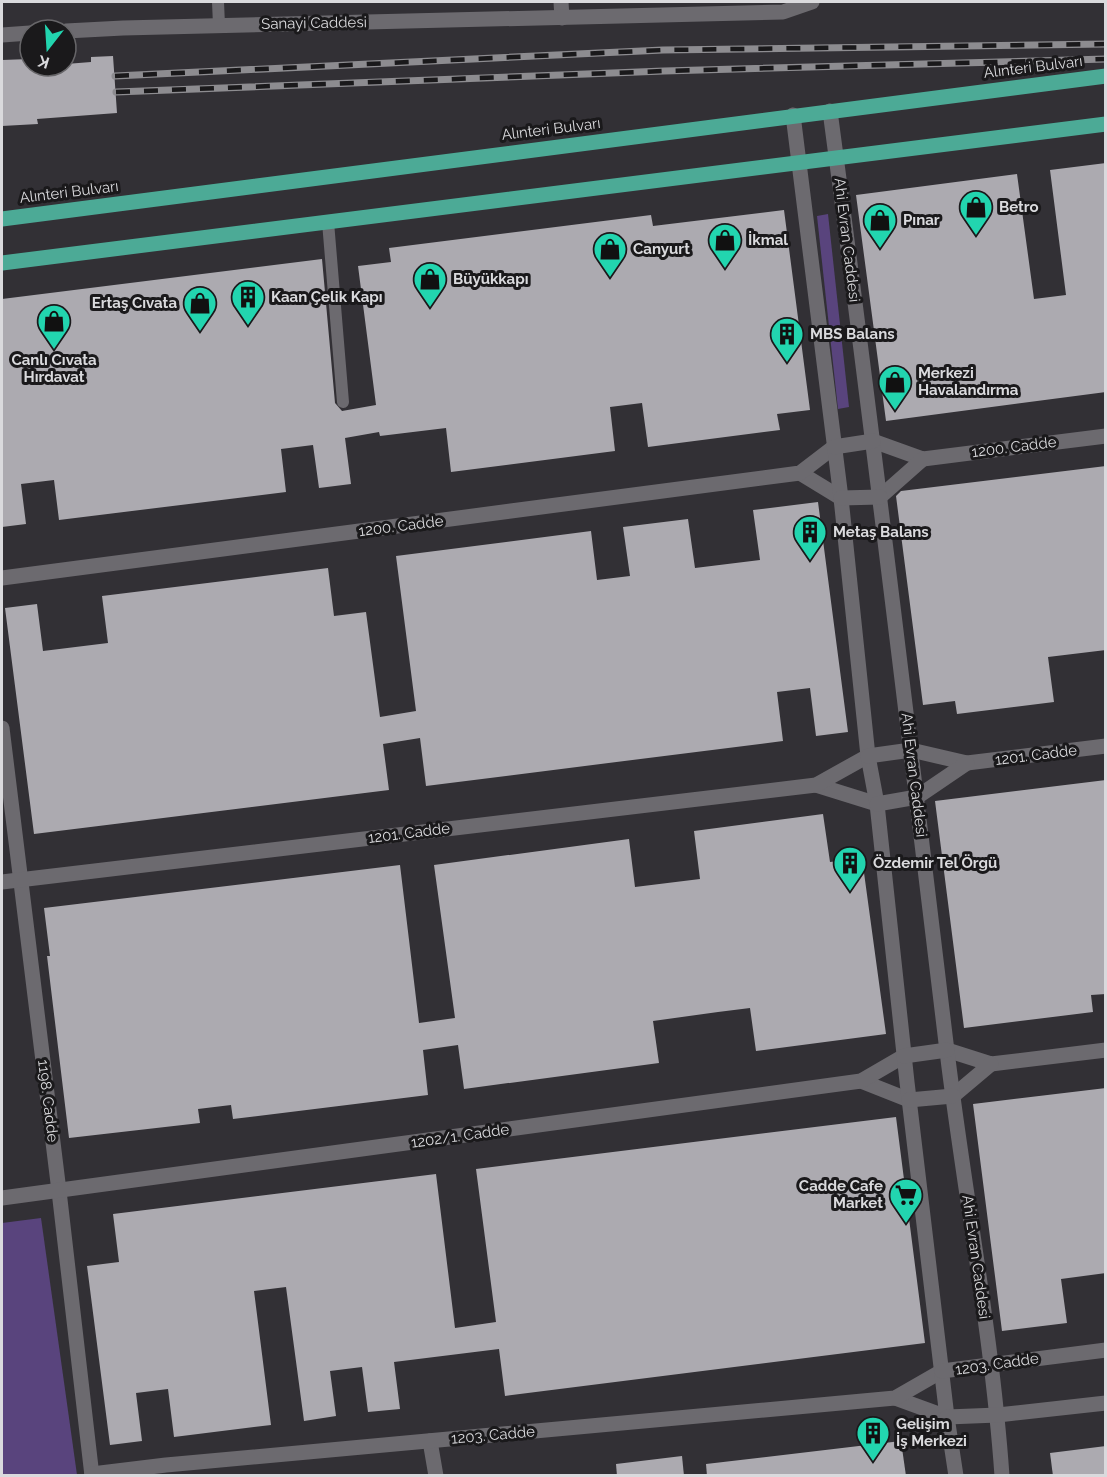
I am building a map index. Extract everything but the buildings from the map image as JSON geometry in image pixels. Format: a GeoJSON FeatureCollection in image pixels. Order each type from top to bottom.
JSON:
{"type":"FeatureCollection","features":[{"type":"Feature","properties":{"kind":"main road","name":"Alınteri Bulvarı"},"geometry":{"type":"LineString","coordinates":[[2,219],[1106,76]]}},
{"type":"Feature","properties":{"kind":"main road"},"geometry":{"type":"LineString","coordinates":[[2,263],[1106,124]]}},
{"type":"Feature","properties":{"kind":"street"},"geometry":{"type":"LineString","coordinates":[[561,2],[562,18]]}},
{"type":"Feature","properties":{"kind":"street","name":"Sanayi Caddesi"},"geometry":{"type":"LineString","coordinates":[[78,31],[219,25],[562,18],[749,7],[783,12],[812,2]]}},
{"type":"Feature","properties":{"kind":"street"},"geometry":{"type":"LineString","coordinates":[[2,35],[18,34]]}},
{"type":"Feature","properties":{"kind":"street","name":"Ahi Evran Caddesi"},"geometry":{"type":"LineString","coordinates":[[830,111],[880,496],[947,1050],[998,1414],[1002,1476]]}},
{"type":"Feature","properties":{"kind":"street"},"geometry":{"type":"LineString","coordinates":[[793,116],[841,498],[868,756],[877,804],[909,1101],[956,1476]]}},
{"type":"Feature","properties":{"kind":"street","name":"1200. Cadde"},"geometry":{"type":"LineString","coordinates":[[2,578],[800,473],[834,447],[873,441],[923,459],[1106,436]]}},
{"type":"Feature","properties":{"kind":"street"},"geometry":{"type":"LineString","coordinates":[[800,473],[841,498],[880,496],[923,459]]}},
{"type":"Feature","properties":{"kind":"street","name":"1198. Cadde"},"geometry":{"type":"LineString","coordinates":[[2,728],[92,1475]]}},
{"type":"Feature","properties":{"kind":"street","name":"1201. Cadde"},"geometry":{"type":"LineString","coordinates":[[2,882],[816,785],[868,756],[911,750],[967,763],[1106,746]]}},
{"type":"Feature","properties":{"kind":"street","name":"1201. Cadde"},"geometry":{"type":"LineString","coordinates":[[816,785],[877,804],[917,796],[967,763]]}},
{"type":"Feature","properties":{"kind":"street","name":"1202/1. Cadde"},"geometry":{"type":"LineString","coordinates":[[2,1198],[861,1081],[904,1056],[947,1050],[991,1064],[1106,1050]]}},
{"type":"Feature","properties":{"kind":"street"},"geometry":{"type":"LineString","coordinates":[[861,1081],[909,1101],[953,1096],[991,1064]]}},
{"type":"Feature","properties":{"kind":"street","name":"1203. Cadde"},"geometry":{"type":"LineString","coordinates":[[92,1475],[167,1470],[430,1441],[895,1398],[942,1371],[1106,1350]]}},
{"type":"Feature","properties":{"kind":"street","name":"1203. Cadde"},"geometry":{"type":"LineString","coordinates":[[895,1398],[947,1417],[998,1414],[1106,1402]]}},
{"type":"Feature","properties":{"kind":"street"},"geometry":{"type":"LineString","coordinates":[[430,1441],[436,1476]]}},
{"type":"Feature","properties":{"kind":"lane"},"geometry":{"type":"LineString","coordinates":[[218,2],[219,25]]}},
{"type":"Feature","properties":{"kind":"lane"},"geometry":{"type":"LineString","coordinates":[[328,222],[343,402]]}},
{"type":"Feature","properties":{"kind":"shaded area"},"geometry":{"type":"Polygon","coordinates":[[[828,214],[849,407],[838,409],[817,216],[828,214]]]}},
{"type":"Feature","properties":{"kind":"shaded area"},"geometry":{"type":"Polygon","coordinates":[[[41,1218],[77,1475],[2,1475],[2,1223],[41,1218]]]}},
{"type":"Feature","properties":{"kind":"railway"},"geometry":{"type":"LineString","coordinates":[[115,76],[663,50],[1106,44]]}},
{"type":"Feature","properties":{"kind":"railway"},"geometry":{"type":"LineString","coordinates":[[116,92],[664,71],[1106,59]]}},
{"type":"Feature","properties":{"kind":"place","name":"Betro"},"geometry":{"type":"Point","coordinates":[976,236]}},
{"type":"Feature","properties":{"kind":"place","name":"Pınar"},"geometry":{"type":"Point","coordinates":[880,249]}},
{"type":"Feature","properties":{"kind":"place","name":"İkmal"},"geometry":{"type":"Point","coordinates":[725,269]}},
{"type":"Feature","properties":{"kind":"place","name":"Canyurt"},"geometry":{"type":"Point","coordinates":[610,278]}},
{"type":"Feature","properties":{"kind":"place","name":"Büyükkapı"},"geometry":{"type":"Point","coordinates":[430,308]}},
{"type":"Feature","properties":{"kind":"place","name":"Kaan Çelik Kapı"},"geometry":{"type":"Point","coordinates":[248,326]}},
{"type":"Feature","properties":{"kind":"place","name":"Ertaş Cıvata"},"geometry":{"type":"Point","coordinates":[200,332]}},
{"type":"Feature","properties":{"kind":"place","name":"Canlı Cıvata Hırdavat"},"geometry":{"type":"Point","coordinates":[54,350]}},
{"type":"Feature","properties":{"kind":"place","name":"MBS Balans"},"geometry":{"type":"Point","coordinates":[787,363]}},
{"type":"Feature","properties":{"kind":"place","name":"Merkezi Havalandırma"},"geometry":{"type":"Point","coordinates":[895,411]}},
{"type":"Feature","properties":{"kind":"place","name":"Metaş Balans"},"geometry":{"type":"Point","coordinates":[810,561]}},
{"type":"Feature","properties":{"kind":"place","name":"Özdemir Tel Örgü"},"geometry":{"type":"Point","coordinates":[850,892]}},
{"type":"Feature","properties":{"kind":"place","name":"Cadde Cafe Market"},"geometry":{"type":"Point","coordinates":[906,1224]}},
{"type":"Feature","properties":{"kind":"place","name":"Gelişim İş Merkezi"},"geometry":{"type":"Point","coordinates":[873,1462]}}]}
